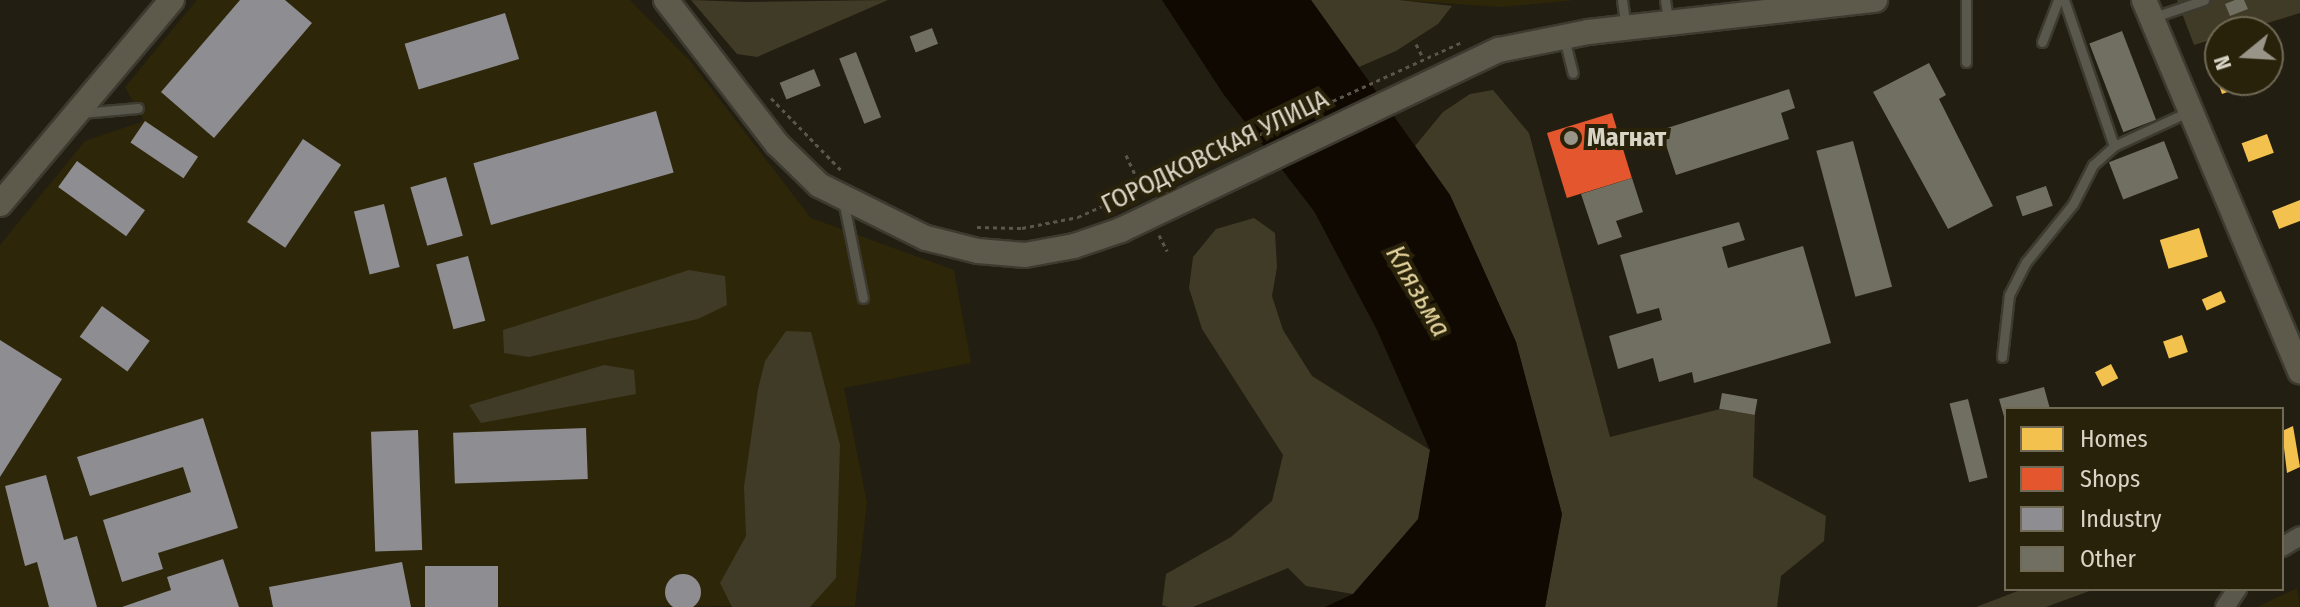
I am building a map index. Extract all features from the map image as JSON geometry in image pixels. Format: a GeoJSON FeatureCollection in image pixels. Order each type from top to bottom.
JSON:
{"type":"FeatureCollection","features":[{"type":"Feature","properties":{"kind":"main road"},"geometry":{"type":"LineString","coordinates":[[0,204],[172,0]]}},
{"type":"Feature","properties":{"kind":"main road","name":"ГОРОДКОВСКАЯ УЛИЦА"},"geometry":{"type":"LineString","coordinates":[[666,0],[777,144],[819,185],[847,189],[926,238],[1003,254],[1074,246],[1154,222],[1428,68],[1563,35],[1626,27],[1666,11],[1875,0]]}},
{"type":"Feature","properties":{"kind":"main road"},"geometry":{"type":"LineString","coordinates":[[2147,9],[2300,372]]}},
{"type":"Feature","properties":{"kind":"lane"},"geometry":{"type":"LineString","coordinates":[[1622,0],[1626,27]]}},
{"type":"Feature","properties":{"kind":"lane"},"geometry":{"type":"LineString","coordinates":[[1966,0],[1966,62]]}},
{"type":"Feature","properties":{"kind":"lane"},"geometry":{"type":"LineString","coordinates":[[2042,42],[2061,0]]}},
{"type":"Feature","properties":{"kind":"lane"},"geometry":{"type":"LineString","coordinates":[[2061,0],[2114,146]]}},
{"type":"Feature","properties":{"kind":"lane"},"geometry":{"type":"LineString","coordinates":[[2147,9],[2204,0]]}},
{"type":"Feature","properties":{"kind":"lane"},"geometry":{"type":"LineString","coordinates":[[1563,35],[1573,73]]}},
{"type":"Feature","properties":{"kind":"lane"},"geometry":{"type":"LineString","coordinates":[[76,113],[138,108]]}},
{"type":"Feature","properties":{"kind":"lane"},"geometry":{"type":"LineString","coordinates":[[2002,357],[2009,295],[2026,262],[2073,204],[2093,165],[2114,146],[2190,111]]}},
{"type":"Feature","properties":{"kind":"lane"},"geometry":{"type":"LineString","coordinates":[[847,189],[863,298]]}},
{"type":"Feature","properties":{"kind":"path"},"geometry":{"type":"LineString","coordinates":[[976,227],[1022,228],[1078,217],[1143,191],[1428,68],[1416,44]]}},
{"type":"Feature","properties":{"kind":"path"},"geometry":{"type":"LineString","coordinates":[[765,91],[847,189]]}},
{"type":"Feature","properties":{"kind":"path"},"geometry":{"type":"LineString","coordinates":[[1126,155],[1143,191]]}},
{"type":"Feature","properties":{"kind":"path"},"geometry":{"type":"LineString","coordinates":[[1154,222],[1167,251]]}},
{"type":"Feature","properties":{"kind":"shaded area"},"geometry":{"type":"Polygon","coordinates":[[[197,0],[630,0],[690,61],[811,218],[954,270],[971,363],[844,388],[867,503],[855,606],[0,607],[0,245],[85,141],[144,121],[125,87],[197,0]]]}},
{"type":"Feature","properties":{"kind":"shaded area"},"geometry":{"type":"Polygon","coordinates":[[[691,0],[888,0],[757,57],[737,54],[691,0]]]}},
{"type":"Feature","properties":{"kind":"shaded area"},"geometry":{"type":"Polygon","coordinates":[[[1311,0],[1399,0],[1452,6],[1438,24],[1396,51],[1359,67],[1311,0]]]}},
{"type":"Feature","properties":{"kind":"shaded area"},"geometry":{"type":"Polygon","coordinates":[[[1399,0],[1576,0],[1502,7],[1399,0]]]}},
{"type":"Feature","properties":{"kind":"shaded area"},"geometry":{"type":"Polygon","coordinates":[[[2177,0],[2300,0],[2300,13],[2284,18],[2204,16],[2204,42],[2194,45],[2177,0]]]}},
{"type":"Feature","properties":{"kind":"shaded area"},"geometry":{"type":"Polygon","coordinates":[[[1493,90],[1529,133],[1610,437],[1720,409],[1755,415],[1753,477],[1826,516],[1824,541],[1781,576],[1777,607],[1545,607],[1562,514],[1516,342],[1450,195],[1415,146],[1443,112],[1470,94],[1493,90]]]}},
{"type":"Feature","properties":{"kind":"shaded area"},"geometry":{"type":"Polygon","coordinates":[[[1254,218],[1275,233],[1277,267],[1272,296],[1283,330],[1312,376],[1430,450],[1419,519],[1353,594],[1306,586],[1288,568],[1193,607],[1168,607],[1162,605],[1166,574],[1231,537],[1272,501],[1283,455],[1202,329],[1189,288],[1193,257],[1216,229],[1254,218]]]}},
{"type":"Feature","properties":{"kind":"shaded area"},"geometry":{"type":"Polygon","coordinates":[[[689,270],[725,276],[727,305],[698,319],[529,357],[504,353],[503,330],[689,270]]]}},
{"type":"Feature","properties":{"kind":"shaded area"},"geometry":{"type":"Polygon","coordinates":[[[786,331],[811,332],[840,445],[836,578],[810,607],[732,607],[720,583],[746,536],[744,487],[758,389],[765,361],[786,331]]]}},
{"type":"Feature","properties":{"kind":"shaded area"},"geometry":{"type":"Polygon","coordinates":[[[604,365],[634,370],[636,394],[481,423],[469,405],[604,365]]]}},
{"type":"Feature","properties":{"kind":"shaded area"},"geometry":{"type":"Polygon","coordinates":[[[2297,588],[2300,607],[2257,607],[2297,588]]]}},
{"type":"Feature","properties":{"kind":"shaded area"},"geometry":{"type":"Polygon","coordinates":[[[2018,591],[2090,591],[2046,607],[1976,607],[2018,591]]]}},
{"type":"Feature","properties":{"kind":"water","name":"Клязьма"},"geometry":{"type":"Polygon","coordinates":[[[1162,0],[1311,0],[1450,195],[1516,342],[1562,514],[1545,607],[1325,607],[1353,594],[1418,519],[1430,450],[1377,330],[1314,211],[1224,95],[1162,0]]]}},
{"type":"Feature","properties":{"kind":"building: Homes"},"geometry":{"type":"Polygon","coordinates":[[[2267,134],[2274,153],[2248,162],[2242,143],[2267,134]]]}},
{"type":"Feature","properties":{"kind":"building: Homes"},"geometry":{"type":"Polygon","coordinates":[[[2300,200],[2300,221],[2279,229],[2272,211],[2300,200]]]}},
{"type":"Feature","properties":{"kind":"building: Homes"},"geometry":{"type":"Polygon","coordinates":[[[2199,228],[2208,257],[2169,269],[2160,240],[2199,228]]]}},
{"type":"Feature","properties":{"kind":"building: Homes"},"geometry":{"type":"Polygon","coordinates":[[[2221,291],[2226,302],[2207,311],[2202,300],[2221,291]]]}},
{"type":"Feature","properties":{"kind":"building: Homes"},"geometry":{"type":"Polygon","coordinates":[[[2182,335],[2188,352],[2169,359],[2163,342],[2182,335]]]}},
{"type":"Feature","properties":{"kind":"building: Homes"},"geometry":{"type":"Polygon","coordinates":[[[2111,364],[2118,378],[2102,386],[2095,372],[2111,364]]]}},
{"type":"Feature","properties":{"kind":"building: Homes"},"geometry":{"type":"Polygon","coordinates":[[[2293,426],[2300,467],[2287,473],[2284,448],[2284,430],[2293,426]]]}},
{"type":"Feature","properties":{"kind":"building: Shops"},"geometry":{"type":"Polygon","coordinates":[[[1612,113],[1632,178],[1567,198],[1547,133],[1612,113]]]}},
{"type":"Feature","properties":{"kind":"building: Industry"},"geometry":{"type":"Polygon","coordinates":[[[240,0],[285,0],[312,23],[214,138],[161,92],[240,0]]]}},
{"type":"Feature","properties":{"kind":"building: Industry"},"geometry":{"type":"Polygon","coordinates":[[[505,13],[519,59],[419,90],[405,44],[505,13]]]}},
{"type":"Feature","properties":{"kind":"building: Industry"},"geometry":{"type":"Polygon","coordinates":[[[656,111],[674,173],[491,225],[473,163],[656,111]]]}},
{"type":"Feature","properties":{"kind":"building: Industry"},"geometry":{"type":"Polygon","coordinates":[[[145,121],[198,157],[184,178],[130,143],[145,121]]]}},
{"type":"Feature","properties":{"kind":"building: Industry"},"geometry":{"type":"Polygon","coordinates":[[[303,139],[341,165],[285,248],[247,222],[303,139]]]}},
{"type":"Feature","properties":{"kind":"building: Industry"},"geometry":{"type":"Polygon","coordinates":[[[77,161],[145,210],[126,236],[58,187],[77,161]]]}},
{"type":"Feature","properties":{"kind":"building: Industry"},"geometry":{"type":"Polygon","coordinates":[[[446,177],[463,236],[427,246],[410,187],[446,177]]]}},
{"type":"Feature","properties":{"kind":"building: Industry"},"geometry":{"type":"Polygon","coordinates":[[[384,204],[400,267],[370,275],[354,211],[384,204]]]}},
{"type":"Feature","properties":{"kind":"building: Industry"},"geometry":{"type":"Polygon","coordinates":[[[468,256],[485,321],[453,329],[436,265],[468,256]]]}},
{"type":"Feature","properties":{"kind":"building: Industry"},"geometry":{"type":"Polygon","coordinates":[[[102,306],[150,341],[127,371],[80,337],[102,306]]]}},
{"type":"Feature","properties":{"kind":"building: Industry"},"geometry":{"type":"Polygon","coordinates":[[[0,340],[62,379],[0,477],[0,340]]]}},
{"type":"Feature","properties":{"kind":"building: Industry"},"geometry":{"type":"Polygon","coordinates":[[[203,418],[238,528],[158,553],[163,569],[122,582],[103,520],[191,492],[183,467],[90,496],[77,457],[203,418]]]}},
{"type":"Feature","properties":{"kind":"building: Industry"},"geometry":{"type":"Polygon","coordinates":[[[586,428],[588,479],[455,484],[453,433],[586,428]]]}},
{"type":"Feature","properties":{"kind":"building: Industry"},"geometry":{"type":"Polygon","coordinates":[[[418,430],[422,550],[375,552],[371,432],[418,430]]]}},
{"type":"Feature","properties":{"kind":"building: Industry"},"geometry":{"type":"Polygon","coordinates":[[[46,475],[64,540],[77,536],[97,607],[49,607],[37,562],[25,566],[5,486],[46,475]]]}},
{"type":"Feature","properties":{"kind":"building: Industry"},"geometry":{"type":"Polygon","coordinates":[[[223,559],[239,607],[122,607],[171,590],[167,577],[223,559]]]}},
{"type":"Feature","properties":{"kind":"building: Industry"},"geometry":{"type":"Polygon","coordinates":[[[402,562],[411,607],[273,607],[269,587],[402,562]]]}},
{"type":"Feature","properties":{"kind":"building: Industry"},"geometry":{"type":"Polygon","coordinates":[[[425,566],[498,566],[498,607],[425,607],[425,566]]]}},
{"type":"Feature","properties":{"kind":"building: Industry"},"geometry":{"type":"Polygon","coordinates":[[[676,576],[690,576],[699,585],[699,599],[690,608],[676,608],[667,599],[667,585],[676,576]]]}},
{"type":"Feature","properties":{"kind":"building: Other"},"geometry":{"type":"Polygon","coordinates":[[[2244,0],[2248,9],[2230,16],[2225,4],[2244,0]]]}},
{"type":"Feature","properties":{"kind":"building: Other"},"geometry":{"type":"Polygon","coordinates":[[[932,28],[938,44],[916,52],[910,37],[932,28]]]}},
{"type":"Feature","properties":{"kind":"building: Other"},"geometry":{"type":"Polygon","coordinates":[[[2122,31],[2156,120],[2123,132],[2089,44],[2122,31]]]}},
{"type":"Feature","properties":{"kind":"building: Other"},"geometry":{"type":"Polygon","coordinates":[[[856,52],[881,117],[864,124],[839,58],[856,52]]]}},
{"type":"Feature","properties":{"kind":"building: Other"},"geometry":{"type":"Polygon","coordinates":[[[1929,63],[1946,95],[1939,99],[1993,206],[1948,229],[1873,92],[1929,63]]]}},
{"type":"Feature","properties":{"kind":"building: Other"},"geometry":{"type":"Polygon","coordinates":[[[814,69],[821,86],[786,100],[780,83],[814,69]]]}},
{"type":"Feature","properties":{"kind":"building: Other"},"geometry":{"type":"Polygon","coordinates":[[[1789,89],[1795,108],[1781,113],[1789,139],[1676,175],[1661,130],[1789,89]]]}},
{"type":"Feature","properties":{"kind":"building: Other"},"geometry":{"type":"Polygon","coordinates":[[[1853,141],[1892,287],[1855,297],[1816,151],[1853,141]]]}},
{"type":"Feature","properties":{"kind":"building: Other"},"geometry":{"type":"Polygon","coordinates":[[[2164,141],[2178,178],[2123,199],[2109,162],[2164,141]]]}},
{"type":"Feature","properties":{"kind":"building: Other"},"geometry":{"type":"Polygon","coordinates":[[[1632,178],[1643,212],[1616,221],[1622,237],[1598,245],[1581,194],[1632,178]]]}},
{"type":"Feature","properties":{"kind":"building: Other"},"geometry":{"type":"Polygon","coordinates":[[[2046,186],[2053,206],[2023,216],[2016,196],[2046,186]]]}},
{"type":"Feature","properties":{"kind":"building: Other"},"geometry":{"type":"Polygon","coordinates":[[[1739,222],[1745,240],[1722,247],[1728,268],[1803,246],[1831,343],[1694,383],[1692,372],[1659,382],[1653,358],[1618,369],[1609,336],[1662,320],[1659,308],[1637,314],[1620,255],[1739,222]]]}},
{"type":"Feature","properties":{"kind":"building: Other"},"geometry":{"type":"Polygon","coordinates":[[[2044,387],[2049,407],[2004,407],[2004,416],[1999,399],[2044,387]]]}},
{"type":"Feature","properties":{"kind":"building: Other"},"geometry":{"type":"Polygon","coordinates":[[[1722,393],[1757,399],[1755,415],[1719,409],[1722,393]]]}},
{"type":"Feature","properties":{"kind":"building: Other"},"geometry":{"type":"Polygon","coordinates":[[[1968,399],[1988,478],[1969,482],[1950,404],[1968,399]]]}},
{"type":"Feature","properties":{"kind":"place","name":"Магнат"},"geometry":{"type":"Point","coordinates":[1571,138]}}]}
